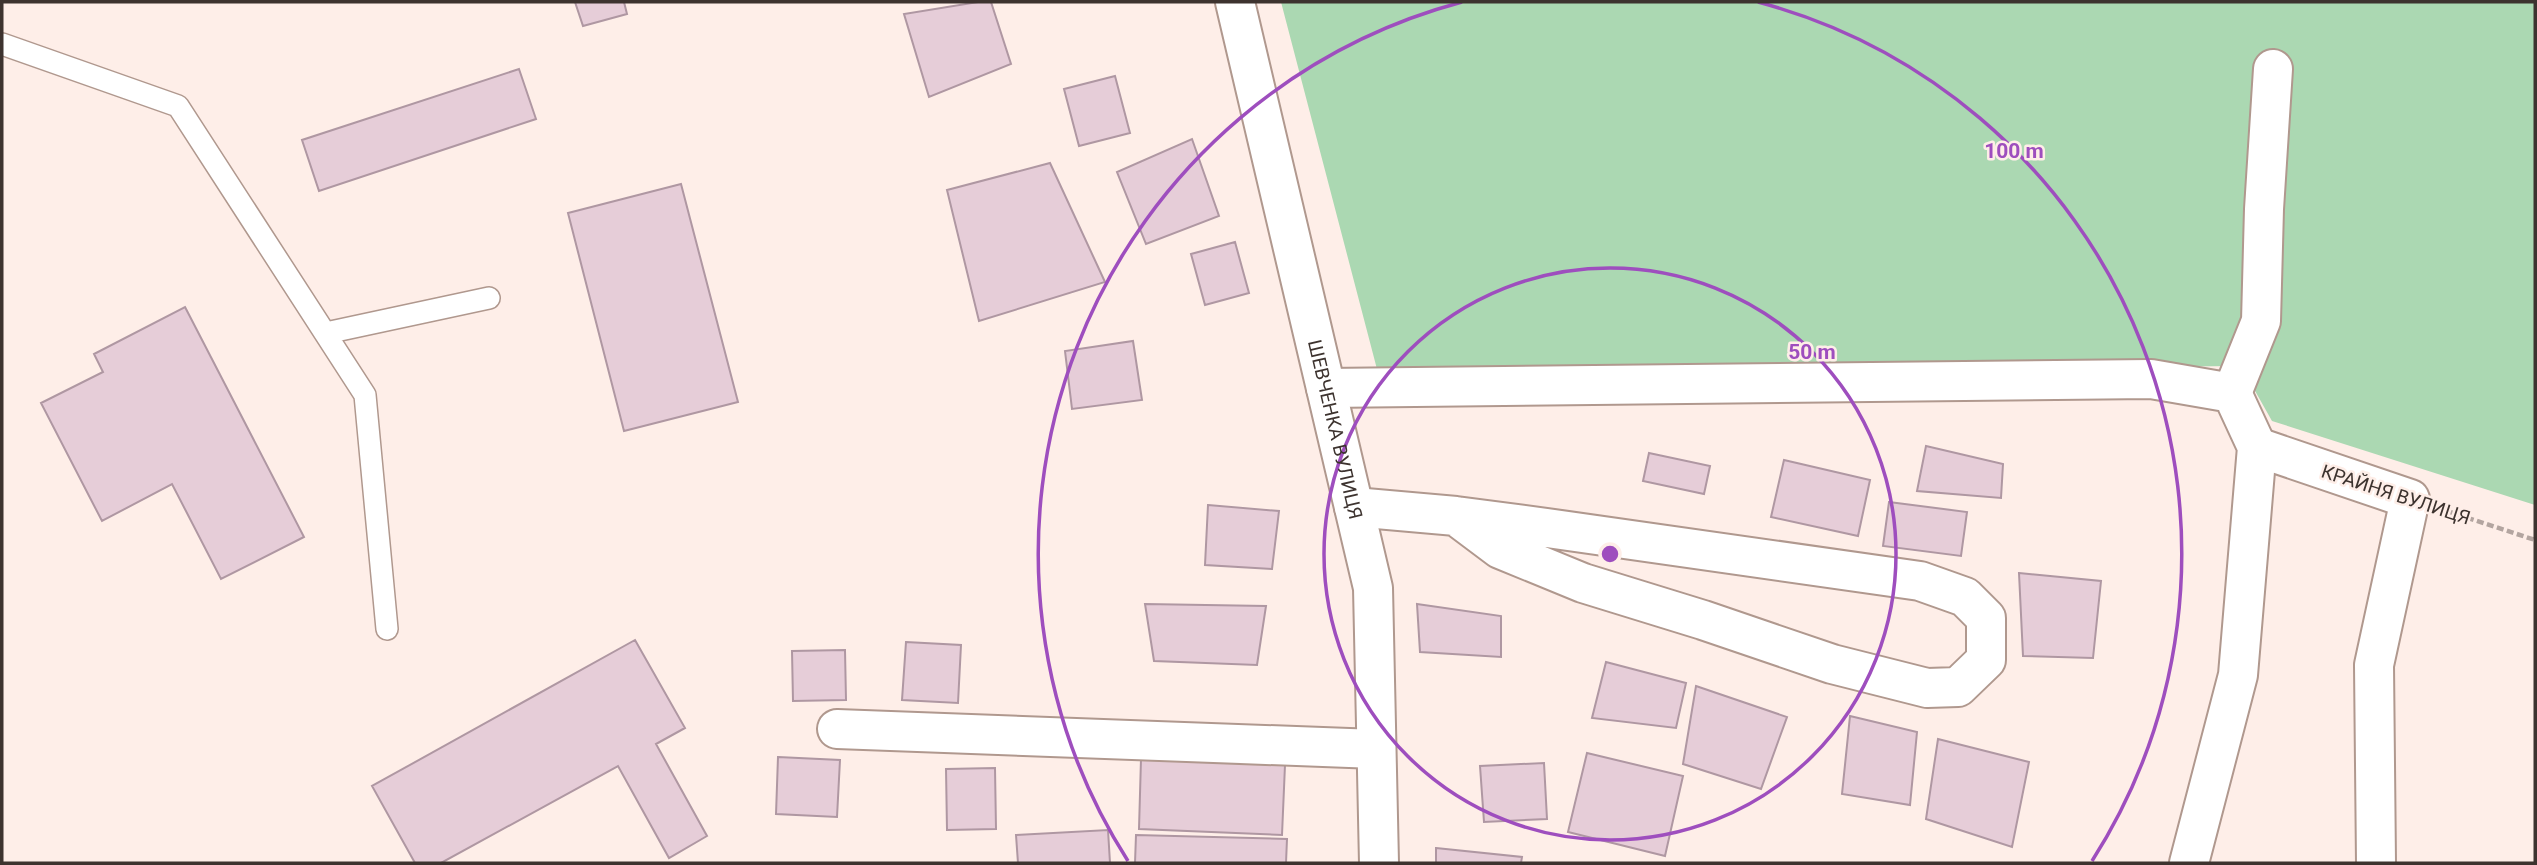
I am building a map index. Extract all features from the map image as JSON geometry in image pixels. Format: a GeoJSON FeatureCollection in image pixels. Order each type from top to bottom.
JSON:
{"type":"FeatureCollection","features":[{"type":"Feature","properties":{"kind":"street","name":"ШЕВЧЕНКА ВУЛИЦЯ"},"geometry":{"type":"LineString","coordinates":[[1235,2],[1373,588],[1379,863]]}},
{"type":"Feature","properties":{"kind":"street"},"geometry":{"type":"LineString","coordinates":[[2189,863],[2238,675],[2257,447],[2232,393],[2261,321],[2264,209],[2273,69]]}},
{"type":"Feature","properties":{"kind":"street"},"geometry":{"type":"LineString","coordinates":[[1326,388],[2151,379],[2232,393]]}},
{"type":"Feature","properties":{"kind":"street","name":"КРАЙНЯ ВУЛИЦЯ"},"geometry":{"type":"LineString","coordinates":[[2257,447],[2410,499]]}},
{"type":"Feature","properties":{"kind":"street"},"geometry":{"type":"LineString","coordinates":[[2376,863],[2374,665],[2410,499]]}},
{"type":"Feature","properties":{"kind":"street"},"geometry":{"type":"LineString","coordinates":[[1353,507],[1456,516],[1920,581],[1965,597],[1986,618],[1986,660],[1958,687],[1948,688],[1927,688],[1832,664],[1583,583],[1500,549],[1456,516]]}},
{"type":"Feature","properties":{"kind":"street"},"geometry":{"type":"LineString","coordinates":[[836,729],[1376,749]]}},
{"type":"Feature","properties":{"kind":"lane"},"geometry":{"type":"LineString","coordinates":[[2,44],[178,106],[365,394],[387,629]]}},
{"type":"Feature","properties":{"kind":"lane"},"geometry":{"type":"LineString","coordinates":[[326,333],[489,298]]}},
{"type":"Feature","properties":{"kind":"path","name":"КРАЙНЯ ВУЛИЦЯ"},"geometry":{"type":"LineString","coordinates":[[2410,499],[2535,540]]}},
{"type":"Feature","properties":{"kind":"green space"},"geometry":{"type":"Polygon","coordinates":[[[1281,2],[2535,2],[2535,505],[2272,421],[2241,366],[1378,373],[1281,2]]]}},
{"type":"Feature","properties":{"kind":"building"},"geometry":{"type":"Polygon","coordinates":[[[575,2],[624,2],[627,14],[583,26],[575,2]]]}},
{"type":"Feature","properties":{"kind":"building"},"geometry":{"type":"Polygon","coordinates":[[[991,2],[1011,64],[929,97],[904,14],[991,2]]]}},
{"type":"Feature","properties":{"kind":"building"},"geometry":{"type":"Polygon","coordinates":[[[519,69],[536,119],[319,191],[302,140],[519,69]]]}},
{"type":"Feature","properties":{"kind":"building"},"geometry":{"type":"Polygon","coordinates":[[[1115,76],[1130,133],[1079,146],[1064,89],[1115,76]]]}},
{"type":"Feature","properties":{"kind":"building"},"geometry":{"type":"Polygon","coordinates":[[[1192,139],[1219,216],[1146,244],[1117,172],[1192,139]]]}},
{"type":"Feature","properties":{"kind":"building"},"geometry":{"type":"Polygon","coordinates":[[[1050,163],[1105,282],[979,321],[947,190],[1050,163]]]}},
{"type":"Feature","properties":{"kind":"building"},"geometry":{"type":"Polygon","coordinates":[[[681,184],[738,402],[624,431],[568,213],[681,184]]]}},
{"type":"Feature","properties":{"kind":"building"},"geometry":{"type":"Polygon","coordinates":[[[1235,242],[1249,293],[1205,305],[1191,254],[1235,242]]]}},
{"type":"Feature","properties":{"kind":"building"},"geometry":{"type":"Polygon","coordinates":[[[185,307],[304,537],[221,579],[172,484],[102,521],[41,403],[103,372],[94,354],[185,307]]]}},
{"type":"Feature","properties":{"kind":"building"},"geometry":{"type":"Polygon","coordinates":[[[1133,341],[1142,400],[1072,409],[1065,351],[1133,341]]]}},
{"type":"Feature","properties":{"kind":"building"},"geometry":{"type":"Polygon","coordinates":[[[1926,446],[2003,464],[2001,498],[1917,491],[1926,446]]]}},
{"type":"Feature","properties":{"kind":"building"},"geometry":{"type":"Polygon","coordinates":[[[1649,453],[1710,466],[1704,494],[1643,481],[1649,453]]]}},
{"type":"Feature","properties":{"kind":"building"},"geometry":{"type":"Polygon","coordinates":[[[1784,460],[1870,480],[1858,536],[1771,517],[1784,460]]]}},
{"type":"Feature","properties":{"kind":"building"},"geometry":{"type":"Polygon","coordinates":[[[1889,502],[1967,512],[1961,556],[1883,546],[1889,502]]]}},
{"type":"Feature","properties":{"kind":"building"},"geometry":{"type":"Polygon","coordinates":[[[1208,505],[1279,511],[1272,569],[1205,565],[1208,505]]]}},
{"type":"Feature","properties":{"kind":"building"},"geometry":{"type":"Polygon","coordinates":[[[2019,573],[2101,581],[2093,658],[2023,656],[2019,573]]]}},
{"type":"Feature","properties":{"kind":"building"},"geometry":{"type":"Polygon","coordinates":[[[1145,604],[1266,606],[1257,665],[1154,661],[1145,604]]]}},
{"type":"Feature","properties":{"kind":"building"},"geometry":{"type":"Polygon","coordinates":[[[1417,604],[1501,616],[1501,657],[1420,652],[1417,604]]]}},
{"type":"Feature","properties":{"kind":"building"},"geometry":{"type":"Polygon","coordinates":[[[635,640],[685,728],[656,744],[707,836],[669,858],[618,766],[441,863],[415,863],[372,786],[635,640]]]}},
{"type":"Feature","properties":{"kind":"building"},"geometry":{"type":"Polygon","coordinates":[[[906,642],[961,645],[958,703],[902,700],[906,642]]]}},
{"type":"Feature","properties":{"kind":"building"},"geometry":{"type":"Polygon","coordinates":[[[845,650],[846,700],[793,701],[792,651],[845,650]]]}},
{"type":"Feature","properties":{"kind":"building"},"geometry":{"type":"Polygon","coordinates":[[[1606,662],[1686,683],[1676,728],[1592,718],[1606,662]]]}},
{"type":"Feature","properties":{"kind":"building"},"geometry":{"type":"Polygon","coordinates":[[[1696,686],[1787,717],[1761,789],[1683,764],[1696,686]]]}},
{"type":"Feature","properties":{"kind":"building"},"geometry":{"type":"Polygon","coordinates":[[[1850,716],[1917,732],[1910,805],[1842,794],[1850,716]]]}},
{"type":"Feature","properties":{"kind":"building"},"geometry":{"type":"Polygon","coordinates":[[[1938,739],[2029,762],[2012,847],[1926,819],[1938,739]]]}},
{"type":"Feature","properties":{"kind":"building"},"geometry":{"type":"Polygon","coordinates":[[[1587,753],[1683,776],[1665,856],[1568,832],[1587,753]]]}},
{"type":"Feature","properties":{"kind":"building"},"geometry":{"type":"Polygon","coordinates":[[[778,757],[840,760],[837,817],[776,814],[778,757]]]}},
{"type":"Feature","properties":{"kind":"building"},"geometry":{"type":"Polygon","coordinates":[[[1141,759],[1285,765],[1282,835],[1139,829],[1141,759]]]}},
{"type":"Feature","properties":{"kind":"building"},"geometry":{"type":"Polygon","coordinates":[[[1544,763],[1547,819],[1484,822],[1480,766],[1544,763]]]}},
{"type":"Feature","properties":{"kind":"building"},"geometry":{"type":"Polygon","coordinates":[[[995,768],[996,829],[947,830],[946,769],[995,768]]]}},
{"type":"Feature","properties":{"kind":"building"},"geometry":{"type":"Polygon","coordinates":[[[1108,830],[1110,863],[1018,863],[1016,835],[1108,830]]]}},
{"type":"Feature","properties":{"kind":"building"},"geometry":{"type":"Polygon","coordinates":[[[1136,835],[1287,839],[1286,863],[1135,863],[1136,835]]]}},
{"type":"Feature","properties":{"kind":"building"},"geometry":{"type":"Polygon","coordinates":[[[1436,848],[1522,857],[1521,863],[1436,863],[1436,848]]]}}]}
